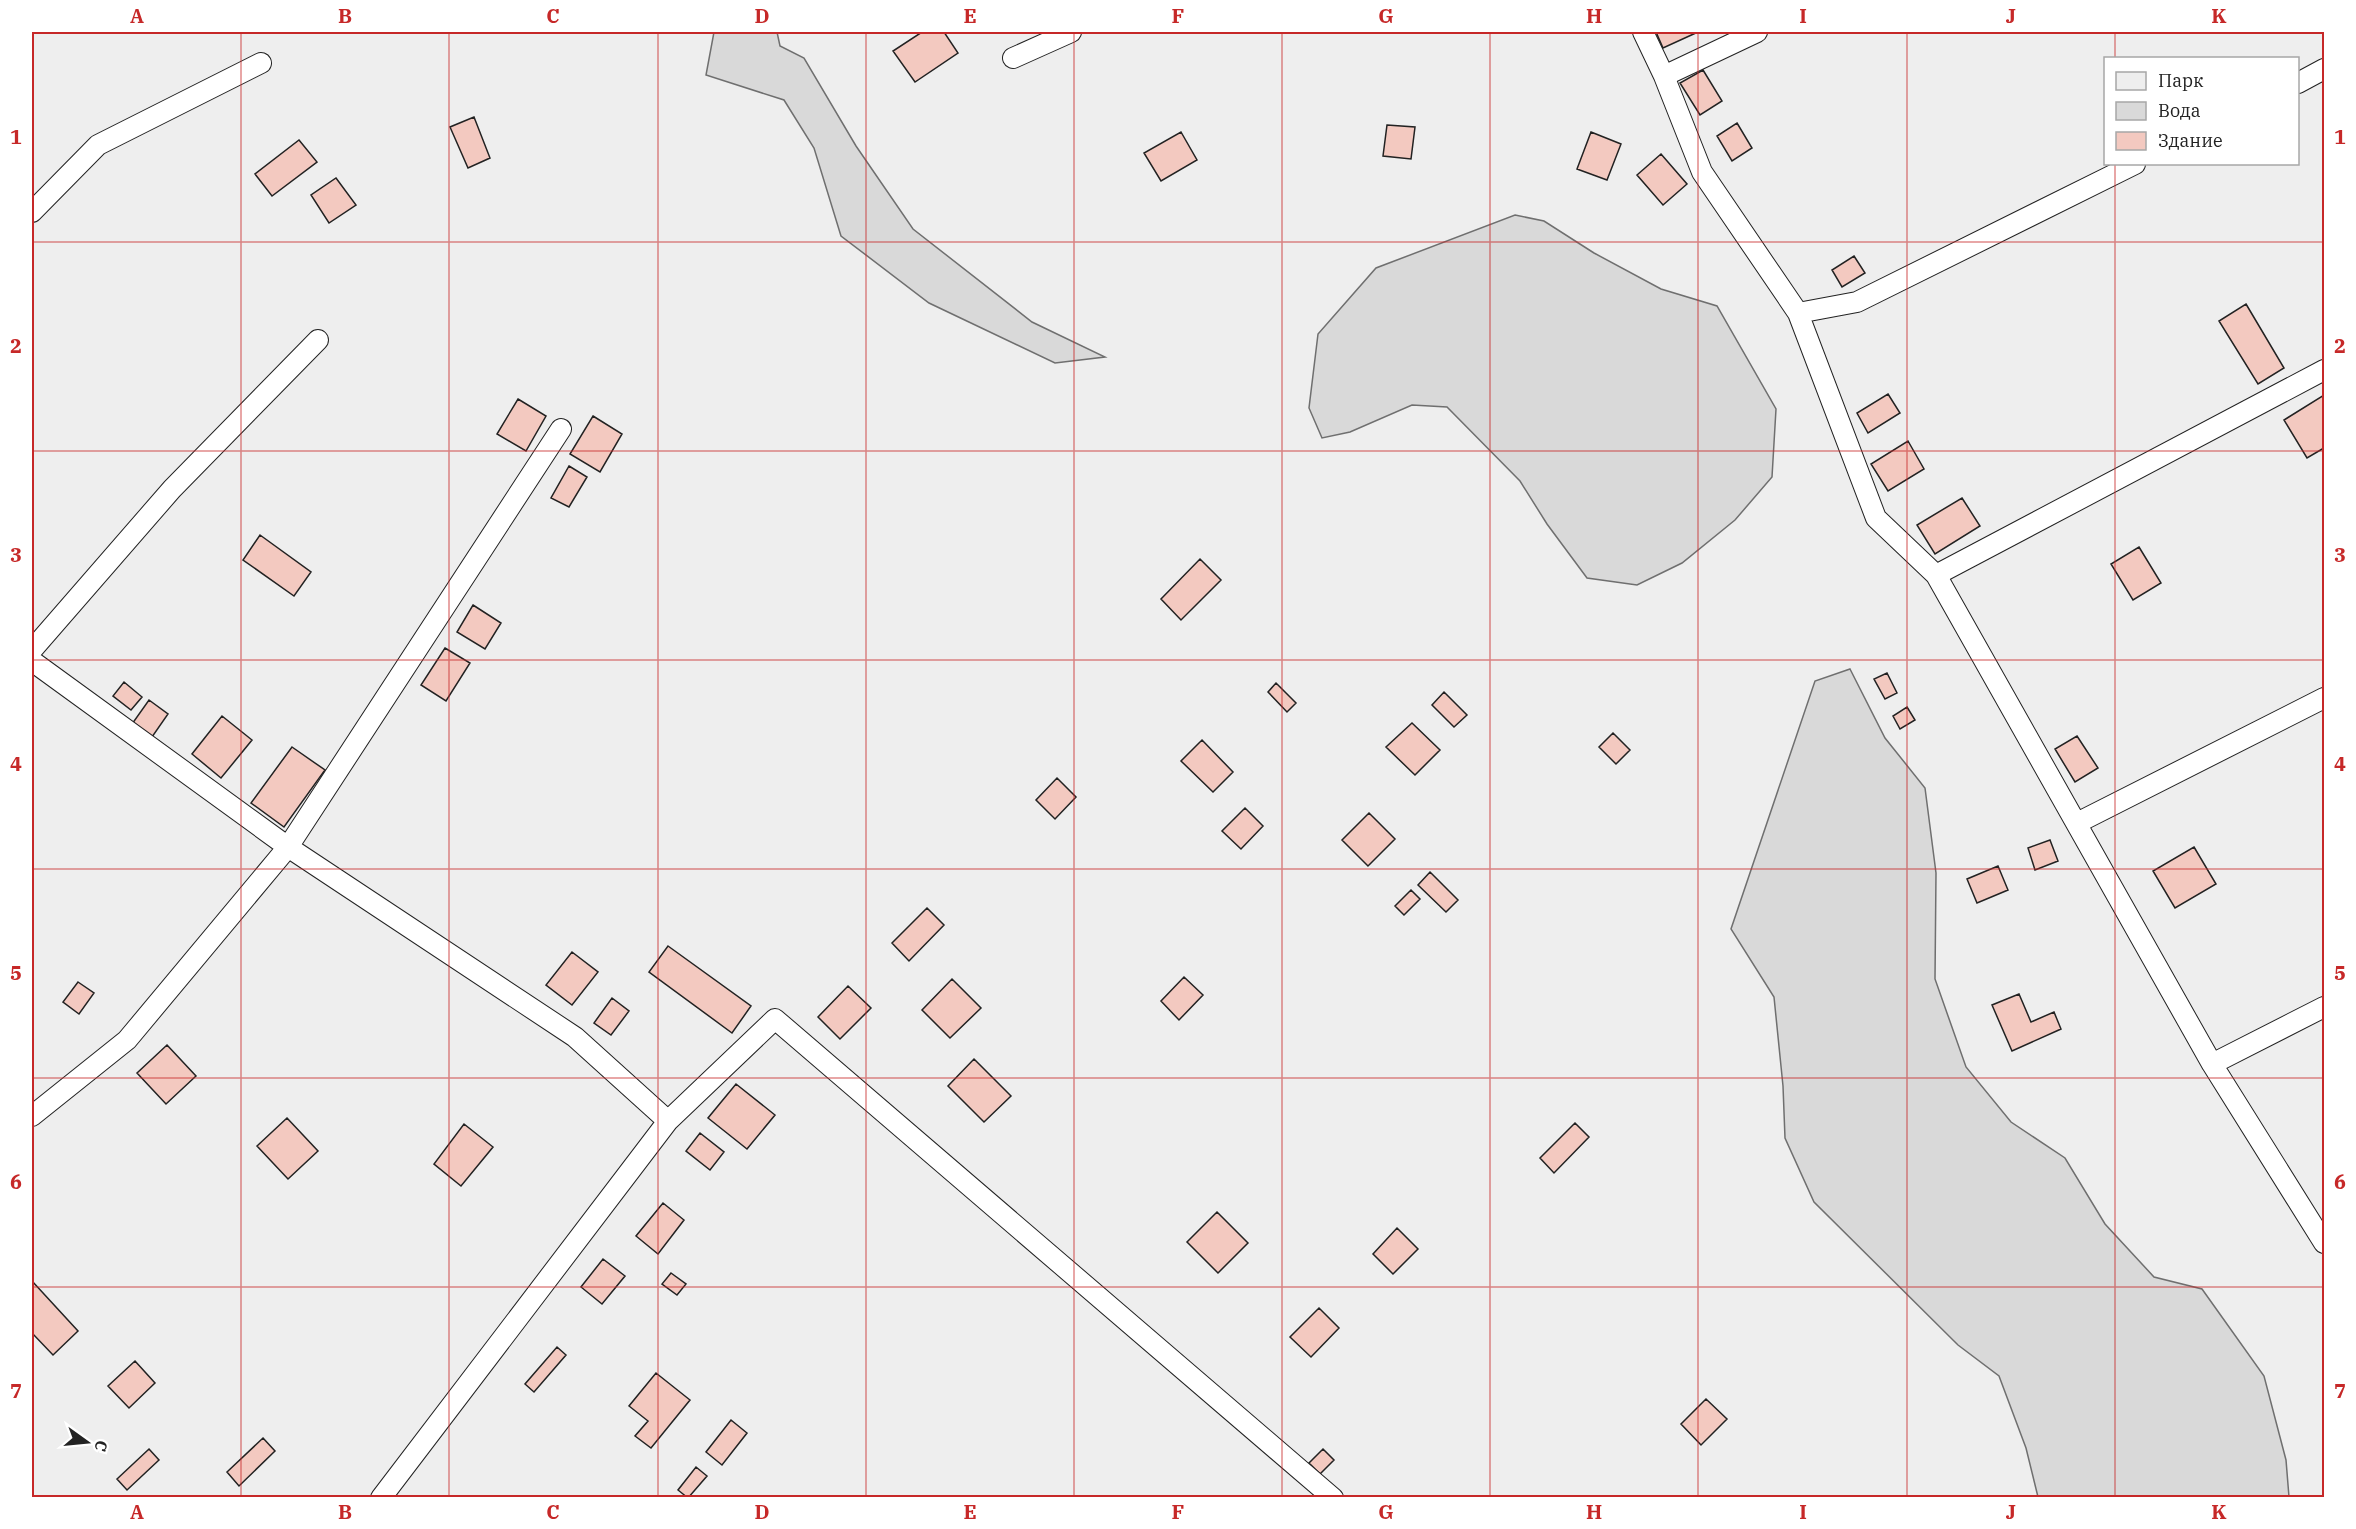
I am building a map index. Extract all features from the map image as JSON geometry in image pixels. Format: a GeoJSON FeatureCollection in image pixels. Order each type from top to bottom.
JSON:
{"type":"FeatureCollection","features":[{"type":"Feature","properties":{"kind":"lane"},"geometry":{"type":"LineString","coordinates":[[1013,58],[1071,32]]}},
{"type":"Feature","properties":{"kind":"lane"},"geometry":{"type":"LineString","coordinates":[[1643,32],[1665,76],[1702,172],[1798,313],[1876,518],[1936,575],[2212,1064],[2325,1243]]}},
{"type":"Feature","properties":{"kind":"lane"},"geometry":{"type":"LineString","coordinates":[[1665,76],[1757,32]]}},
{"type":"Feature","properties":{"kind":"lane"},"geometry":{"type":"LineString","coordinates":[[32,212],[98,145],[261,63]]}},
{"type":"Feature","properties":{"kind":"lane"},"geometry":{"type":"LineString","coordinates":[[2299,82],[2325,69]]}},
{"type":"Feature","properties":{"kind":"lane"},"geometry":{"type":"LineString","coordinates":[[1798,313],[1857,302],[2133,165]]}},
{"type":"Feature","properties":{"kind":"lane"},"geometry":{"type":"LineString","coordinates":[[32,650],[172,489],[318,340]]}},
{"type":"Feature","properties":{"kind":"lane"},"geometry":{"type":"LineString","coordinates":[[1936,575],[2325,370]]}},
{"type":"Feature","properties":{"kind":"lane"},"geometry":{"type":"LineString","coordinates":[[32,1116],[126,1041],[288,847],[561,429]]}},
{"type":"Feature","properties":{"kind":"lane"},"geometry":{"type":"LineString","coordinates":[[32,661],[288,847],[575,1037],[668,1121]]}},
{"type":"Feature","properties":{"kind":"lane"},"geometry":{"type":"LineString","coordinates":[[2077,824],[2325,698]]}},
{"type":"Feature","properties":{"kind":"lane"},"geometry":{"type":"LineString","coordinates":[[2212,1064],[2325,1007]]}},
{"type":"Feature","properties":{"kind":"lane"},"geometry":{"type":"LineString","coordinates":[[381,1497],[668,1121],[775,1019],[1333,1497]]}},
{"type":"Feature","properties":{"kind":"lane"},"geometry":{"type":"LineString","coordinates":[[381,1497],[387,1497]]}},
{"type":"Feature","properties":{"kind":"green space"},"geometry":{"type":"Polygon","coordinates":[[[32,32],[2324,32],[2324,1497],[32,1497],[32,32]]]}},
{"type":"Feature","properties":{"kind":"water"},"geometry":{"type":"Polygon","coordinates":[[[714,32],[777,32],[780,46],[804,58],[856,146],[913,229],[1032,322],[1105,357],[1055,363],[929,303],[841,236],[814,148],[784,100],[706,75],[714,32]]]}},
{"type":"Feature","properties":{"kind":"water"},"geometry":{"type":"Polygon","coordinates":[[[1515,215],[1544,221],[1594,253],[1661,289],[1717,306],[1776,409],[1772,477],[1735,520],[1682,563],[1637,585],[1587,578],[1547,524],[1520,481],[1447,407],[1412,405],[1350,432],[1322,438],[1309,408],[1318,334],[1376,268],[1515,215]]]}},
{"type":"Feature","properties":{"kind":"water"},"geometry":{"type":"Polygon","coordinates":[[[1850,669],[1885,738],[1925,788],[1936,873],[1935,979],[1966,1067],[2011,1122],[2065,1158],[2105,1224],[2154,1277],[2202,1289],[2264,1376],[2286,1460],[2289,1497],[2038,1497],[2026,1448],[1999,1376],[1958,1345],[1814,1202],[1785,1138],[1783,1086],[1774,997],[1731,929],[1815,681],[1850,669]]]}},
{"type":"Feature","properties":{"kind":"building"},"geometry":{"type":"Polygon","coordinates":[[[922,32],[944,32],[958,53],[915,82],[893,51],[922,32]]]}},
{"type":"Feature","properties":{"kind":"building"},"geometry":{"type":"Polygon","coordinates":[[[1656,32],[1698,32],[1663,48],[1656,32]]]}},
{"type":"Feature","properties":{"kind":"building"},"geometry":{"type":"Polygon","coordinates":[[[1703,70],[1722,101],[1700,115],[1680,83],[1703,70]]]}},
{"type":"Feature","properties":{"kind":"building"},"geometry":{"type":"Polygon","coordinates":[[[474,117],[490,158],[468,168],[450,127],[474,117]]]}},
{"type":"Feature","properties":{"kind":"building"},"geometry":{"type":"Polygon","coordinates":[[[1737,123],[1752,148],[1732,161],[1717,136],[1737,123]]]}},
{"type":"Feature","properties":{"kind":"building"},"geometry":{"type":"Polygon","coordinates":[[[1387,125],[1415,127],[1411,159],[1383,156],[1387,125]]]}},
{"type":"Feature","properties":{"kind":"building"},"geometry":{"type":"Polygon","coordinates":[[[1181,132],[1197,160],[1161,181],[1144,153],[1181,132]]]}},
{"type":"Feature","properties":{"kind":"building"},"geometry":{"type":"Polygon","coordinates":[[[1591,132],[1621,144],[1607,180],[1577,169],[1591,132]]]}},
{"type":"Feature","properties":{"kind":"building"},"geometry":{"type":"Polygon","coordinates":[[[299,140],[317,162],[272,196],[255,174],[299,140]]]}},
{"type":"Feature","properties":{"kind":"building"},"geometry":{"type":"Polygon","coordinates":[[[1661,154],[1687,184],[1663,205],[1637,175],[1661,154]]]}},
{"type":"Feature","properties":{"kind":"building"},"geometry":{"type":"Polygon","coordinates":[[[336,178],[356,205],[329,223],[311,195],[336,178]]]}},
{"type":"Feature","properties":{"kind":"building"},"geometry":{"type":"Polygon","coordinates":[[[1854,256],[1865,273],[1842,287],[1832,270],[1854,256]]]}},
{"type":"Feature","properties":{"kind":"building"},"geometry":{"type":"Polygon","coordinates":[[[2246,304],[2284,368],[2258,384],[2219,321],[2246,304]]]}},
{"type":"Feature","properties":{"kind":"building"},"geometry":{"type":"Polygon","coordinates":[[[1888,394],[1900,413],[1868,433],[1857,413],[1888,394]]]}},
{"type":"Feature","properties":{"kind":"building"},"geometry":{"type":"Polygon","coordinates":[[[2324,395],[2324,448],[2307,458],[2284,420],[2324,395]]]}},
{"type":"Feature","properties":{"kind":"building"},"geometry":{"type":"Polygon","coordinates":[[[518,399],[546,416],[526,451],[497,434],[518,399]]]}},
{"type":"Feature","properties":{"kind":"building"},"geometry":{"type":"Polygon","coordinates":[[[593,416],[622,434],[600,472],[570,454],[593,416]]]}},
{"type":"Feature","properties":{"kind":"building"},"geometry":{"type":"Polygon","coordinates":[[[1908,441],[1924,469],[1888,491],[1871,464],[1908,441]]]}},
{"type":"Feature","properties":{"kind":"building"},"geometry":{"type":"Polygon","coordinates":[[[569,466],[587,477],[569,507],[551,498],[569,466]]]}},
{"type":"Feature","properties":{"kind":"building"},"geometry":{"type":"Polygon","coordinates":[[[1962,498],[1980,526],[1935,554],[1917,525],[1962,498]]]}},
{"type":"Feature","properties":{"kind":"building"},"geometry":{"type":"Polygon","coordinates":[[[260,535],[311,572],[294,596],[243,560],[260,535]]]}},
{"type":"Feature","properties":{"kind":"building"},"geometry":{"type":"Polygon","coordinates":[[[2139,547],[2161,583],[2133,600],[2111,564],[2139,547]]]}},
{"type":"Feature","properties":{"kind":"building"},"geometry":{"type":"Polygon","coordinates":[[[1200,559],[1221,580],[1181,620],[1161,599],[1200,559]]]}},
{"type":"Feature","properties":{"kind":"building"},"geometry":{"type":"Polygon","coordinates":[[[473,605],[501,623],[485,649],[457,632],[473,605]]]}},
{"type":"Feature","properties":{"kind":"building"},"geometry":{"type":"Polygon","coordinates":[[[445,648],[470,663],[446,701],[421,685],[445,648]]]}},
{"type":"Feature","properties":{"kind":"building"},"geometry":{"type":"Polygon","coordinates":[[[1887,673],[1897,693],[1885,699],[1874,679],[1887,673]]]}},
{"type":"Feature","properties":{"kind":"building"},"geometry":{"type":"Polygon","coordinates":[[[124,682],[142,697],[131,710],[113,696],[124,682]]]}},
{"type":"Feature","properties":{"kind":"building"},"geometry":{"type":"Polygon","coordinates":[[[1276,683],[1296,703],[1287,712],[1268,692],[1276,683]]]}},
{"type":"Feature","properties":{"kind":"building"},"geometry":{"type":"Polygon","coordinates":[[[1444,692],[1467,715],[1454,727],[1432,705],[1444,692]]]}},
{"type":"Feature","properties":{"kind":"building"},"geometry":{"type":"Polygon","coordinates":[[[149,700],[168,714],[152,737],[132,724],[149,700]]]}},
{"type":"Feature","properties":{"kind":"building"},"geometry":{"type":"Polygon","coordinates":[[[1907,707],[1915,720],[1900,729],[1893,716],[1907,707]]]}},
{"type":"Feature","properties":{"kind":"building"},"geometry":{"type":"Polygon","coordinates":[[[222,716],[252,740],[221,778],[192,754],[222,716]]]}},
{"type":"Feature","properties":{"kind":"building"},"geometry":{"type":"Polygon","coordinates":[[[1412,723],[1440,750],[1415,775],[1386,747],[1412,723]]]}},
{"type":"Feature","properties":{"kind":"building"},"geometry":{"type":"Polygon","coordinates":[[[1613,733],[1630,750],[1616,764],[1599,747],[1613,733]]]}},
{"type":"Feature","properties":{"kind":"building"},"geometry":{"type":"Polygon","coordinates":[[[2077,736],[2098,768],[2075,782],[2055,749],[2077,736]]]}},
{"type":"Feature","properties":{"kind":"building"},"geometry":{"type":"Polygon","coordinates":[[[1202,740],[1233,772],[1213,792],[1181,761],[1202,740]]]}},
{"type":"Feature","properties":{"kind":"building"},"geometry":{"type":"Polygon","coordinates":[[[292,747],[325,770],[284,827],[251,803],[292,747]]]}},
{"type":"Feature","properties":{"kind":"building"},"geometry":{"type":"Polygon","coordinates":[[[1057,778],[1076,797],[1055,819],[1036,800],[1057,778]]]}},
{"type":"Feature","properties":{"kind":"building"},"geometry":{"type":"Polygon","coordinates":[[[1245,808],[1263,826],[1241,849],[1222,831],[1245,808]]]}},
{"type":"Feature","properties":{"kind":"building"},"geometry":{"type":"Polygon","coordinates":[[[1369,813],[1395,839],[1368,866],[1342,840],[1369,813]]]}},
{"type":"Feature","properties":{"kind":"building"},"geometry":{"type":"Polygon","coordinates":[[[2050,840],[2058,861],[2035,870],[2028,848],[2050,840]]]}},
{"type":"Feature","properties":{"kind":"building"},"geometry":{"type":"Polygon","coordinates":[[[2194,847],[2216,884],[2175,908],[2153,871],[2194,847]]]}},
{"type":"Feature","properties":{"kind":"building"},"geometry":{"type":"Polygon","coordinates":[[[1998,866],[2008,890],[1977,903],[1967,879],[1998,866]]]}},
{"type":"Feature","properties":{"kind":"building"},"geometry":{"type":"Polygon","coordinates":[[[1430,872],[1458,900],[1446,912],[1418,885],[1430,872]]]}},
{"type":"Feature","properties":{"kind":"building"},"geometry":{"type":"Polygon","coordinates":[[[1411,890],[1420,899],[1404,915],[1395,906],[1411,890]]]}},
{"type":"Feature","properties":{"kind":"building"},"geometry":{"type":"Polygon","coordinates":[[[927,908],[944,925],[909,961],[892,943],[927,908]]]}},
{"type":"Feature","properties":{"kind":"building"},"geometry":{"type":"Polygon","coordinates":[[[668,946],[751,1006],[732,1033],[649,972],[668,946]]]}},
{"type":"Feature","properties":{"kind":"building"},"geometry":{"type":"Polygon","coordinates":[[[572,952],[598,972],[572,1005],[546,985],[572,952]]]}},
{"type":"Feature","properties":{"kind":"building"},"geometry":{"type":"Polygon","coordinates":[[[1184,977],[1203,995],[1179,1020],[1161,1001],[1184,977]]]}},
{"type":"Feature","properties":{"kind":"building"},"geometry":{"type":"Polygon","coordinates":[[[952,979],[981,1008],[950,1038],[922,1010],[952,979]]]}},
{"type":"Feature","properties":{"kind":"building"},"geometry":{"type":"Polygon","coordinates":[[[78,982],[94,993],[79,1014],[63,1002],[78,982]]]}},
{"type":"Feature","properties":{"kind":"building"},"geometry":{"type":"Polygon","coordinates":[[[848,986],[871,1008],[840,1039],[818,1017],[848,986]]]}},
{"type":"Feature","properties":{"kind":"building"},"geometry":{"type":"Polygon","coordinates":[[[2019,994],[2031,1022],[2054,1012],[2061,1029],[2012,1051],[1992,1005],[2019,994]]]}},
{"type":"Feature","properties":{"kind":"building"},"geometry":{"type":"Polygon","coordinates":[[[612,998],[629,1011],[611,1035],[594,1023],[612,998]]]}},
{"type":"Feature","properties":{"kind":"building"},"geometry":{"type":"Polygon","coordinates":[[[167,1045],[196,1076],[166,1104],[137,1073],[167,1045]]]}},
{"type":"Feature","properties":{"kind":"building"},"geometry":{"type":"Polygon","coordinates":[[[974,1059],[1011,1096],[984,1122],[948,1086],[974,1059]]]}},
{"type":"Feature","properties":{"kind":"building"},"geometry":{"type":"Polygon","coordinates":[[[736,1084],[775,1115],[747,1149],[708,1118],[736,1084]]]}},
{"type":"Feature","properties":{"kind":"building"},"geometry":{"type":"Polygon","coordinates":[[[287,1118],[318,1151],[288,1179],[257,1146],[287,1118]]]}},
{"type":"Feature","properties":{"kind":"building"},"geometry":{"type":"Polygon","coordinates":[[[1575,1123],[1589,1137],[1554,1173],[1540,1158],[1575,1123]]]}},
{"type":"Feature","properties":{"kind":"building"},"geometry":{"type":"Polygon","coordinates":[[[464,1124],[493,1147],[461,1186],[434,1164],[464,1124]]]}},
{"type":"Feature","properties":{"kind":"building"},"geometry":{"type":"Polygon","coordinates":[[[700,1133],[724,1152],[710,1170],[686,1151],[700,1133]]]}},
{"type":"Feature","properties":{"kind":"building"},"geometry":{"type":"Polygon","coordinates":[[[663,1203],[684,1220],[658,1254],[636,1236],[663,1203]]]}},
{"type":"Feature","properties":{"kind":"building"},"geometry":{"type":"Polygon","coordinates":[[[1217,1212],[1248,1243],[1218,1273],[1187,1242],[1217,1212]]]}},
{"type":"Feature","properties":{"kind":"building"},"geometry":{"type":"Polygon","coordinates":[[[1397,1228],[1418,1249],[1393,1274],[1373,1254],[1397,1228]]]}},
{"type":"Feature","properties":{"kind":"building"},"geometry":{"type":"Polygon","coordinates":[[[603,1259],[625,1276],[602,1304],[581,1287],[603,1259]]]}},
{"type":"Feature","properties":{"kind":"building"},"geometry":{"type":"Polygon","coordinates":[[[671,1273],[686,1284],[677,1295],[662,1284],[671,1273]]]}},
{"type":"Feature","properties":{"kind":"building"},"geometry":{"type":"Polygon","coordinates":[[[32,1281],[78,1331],[53,1355],[32,1333],[32,1281]]]}},
{"type":"Feature","properties":{"kind":"building"},"geometry":{"type":"Polygon","coordinates":[[[1319,1308],[1339,1328],[1311,1357],[1290,1337],[1319,1308]]]}},
{"type":"Feature","properties":{"kind":"building"},"geometry":{"type":"Polygon","coordinates":[[[557,1347],[566,1355],[534,1392],[525,1384],[557,1347]]]}},
{"type":"Feature","properties":{"kind":"building"},"geometry":{"type":"Polygon","coordinates":[[[135,1361],[155,1383],[129,1408],[108,1386],[135,1361]]]}},
{"type":"Feature","properties":{"kind":"building"},"geometry":{"type":"Polygon","coordinates":[[[656,1373],[690,1400],[651,1448],[635,1436],[648,1421],[629,1406],[656,1373]]]}},
{"type":"Feature","properties":{"kind":"building"},"geometry":{"type":"Polygon","coordinates":[[[1706,1399],[1727,1419],[1701,1445],[1681,1424],[1706,1399]]]}},
{"type":"Feature","properties":{"kind":"building"},"geometry":{"type":"Polygon","coordinates":[[[731,1420],[747,1433],[722,1465],[706,1452],[731,1420]]]}},
{"type":"Feature","properties":{"kind":"building"},"geometry":{"type":"Polygon","coordinates":[[[263,1438],[275,1451],[239,1486],[227,1472],[263,1438]]]}},
{"type":"Feature","properties":{"kind":"building"},"geometry":{"type":"Polygon","coordinates":[[[149,1449],[159,1460],[127,1490],[117,1479],[149,1449]]]}},
{"type":"Feature","properties":{"kind":"building"},"geometry":{"type":"Polygon","coordinates":[[[1323,1449],[1334,1460],[1320,1474],[1309,1463],[1323,1449]]]}},
{"type":"Feature","properties":{"kind":"building"},"geometry":{"type":"Polygon","coordinates":[[[696,1467],[707,1476],[688,1498],[678,1490],[696,1467]]]}}]}
